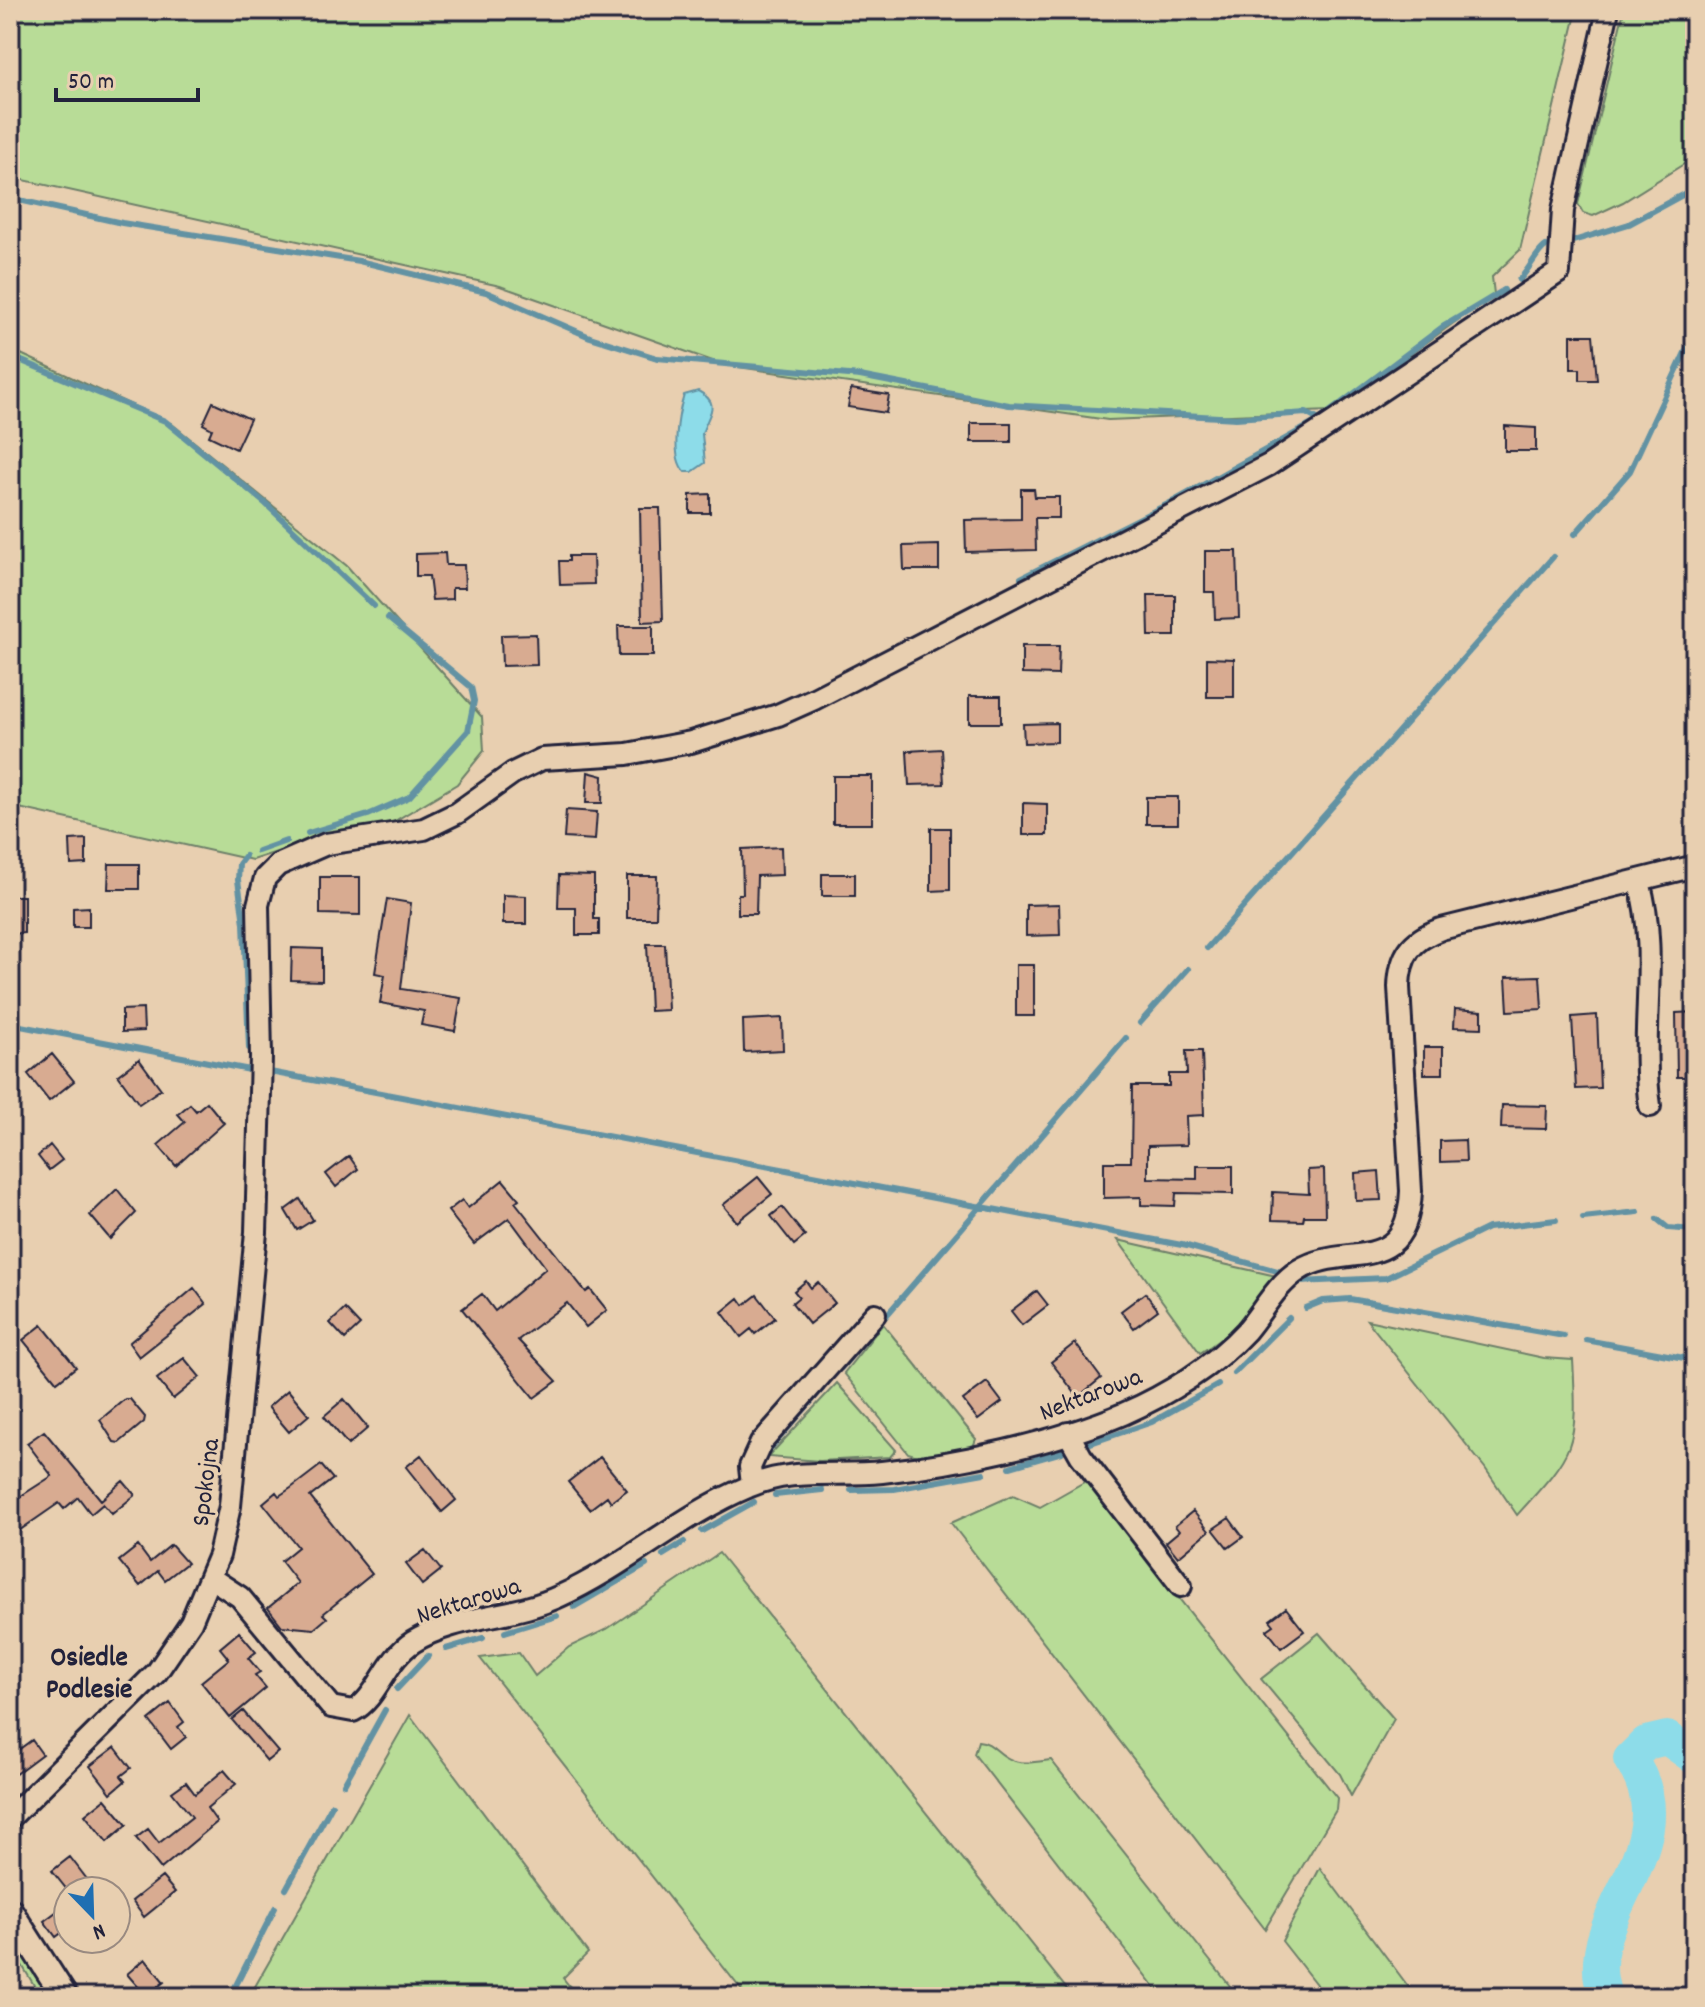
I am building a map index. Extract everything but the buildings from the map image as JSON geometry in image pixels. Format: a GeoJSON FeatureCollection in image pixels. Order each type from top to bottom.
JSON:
{"type":"FeatureCollection","features":[{"type":"Feature","properties":{"kind":"main road"},"geometry":{"type":"LineString","coordinates":[[10,1911],[65,1997]]}},
{"type":"Feature","properties":{"kind":"street","name":"Spokojna"},"geometry":{"type":"LineString","coordinates":[[10,1818],[149,1682],[185,1632],[211,1578],[230,1506],[249,1323],[258,1193],[261,1076],[258,905],[265,878],[286,860],[326,844],[424,829],[457,813],[513,773],[542,759],[627,754],[691,742],[778,715],[1269,465],[1559,272],[1563,210],[1608,10]]}},
{"type":"Feature","properties":{"kind":"street"},"geometry":{"type":"LineString","coordinates":[[1650,1106],[1646,1078],[1646,914],[1639,882],[1695,866]]}},
{"type":"Feature","properties":{"kind":"street","name":"Nektarowa"},"geometry":{"type":"LineString","coordinates":[[211,1578],[240,1597],[331,1707],[353,1711],[365,1702],[392,1660],[420,1638],[561,1596],[752,1485],[801,1473],[893,1470],[1068,1433],[1140,1406],[1195,1372],[1236,1341],[1282,1285],[1306,1266],[1377,1251],[1403,1232],[1410,1214],[1407,1089],[1399,987],[1402,960],[1408,949],[1441,929],[1639,882]]}},
{"type":"Feature","properties":{"kind":"street"},"geometry":{"type":"LineString","coordinates":[[752,1485],[750,1467],[761,1443],[875,1314]]}},
{"type":"Feature","properties":{"kind":"street"},"geometry":{"type":"LineString","coordinates":[[1068,1433],[1081,1456],[1181,1586]]}},
{"type":"Feature","properties":{"kind":"green space"},"geometry":{"type":"Polygon","coordinates":[[[10,10],[1577,10],[1520,250],[1492,277],[1494,294],[1331,411],[1108,420],[724,365],[500,286],[10,177],[10,10]]]}},
{"type":"Feature","properties":{"kind":"green space"},"geometry":{"type":"Polygon","coordinates":[[[1624,10],[1695,10],[1695,157],[1623,202],[1593,216],[1583,213],[1578,204],[1624,10]]]}},
{"type":"Feature","properties":{"kind":"green space"},"geometry":{"type":"Polygon","coordinates":[[[10,349],[171,423],[347,566],[482,717],[484,751],[457,784],[393,822],[342,831],[252,860],[10,806],[10,349]]]}},
{"type":"Feature","properties":{"kind":"green space"},"geometry":{"type":"Polygon","coordinates":[[[1118,1240],[1276,1276],[1242,1319],[1200,1353],[1118,1240]]]}},
{"type":"Feature","properties":{"kind":"green space"},"geometry":{"type":"Polygon","coordinates":[[[1367,1320],[1544,1358],[1573,1360],[1575,1412],[1569,1446],[1551,1476],[1517,1515],[1485,1468],[1367,1320]]]}},
{"type":"Feature","properties":{"kind":"green space"},"geometry":{"type":"Polygon","coordinates":[[[883,1324],[976,1439],[973,1447],[921,1457],[908,1453],[844,1373],[883,1324]]]}},
{"type":"Feature","properties":{"kind":"green space"},"geometry":{"type":"Polygon","coordinates":[[[837,1383],[896,1450],[890,1457],[820,1461],[768,1457],[837,1383]]]}},
{"type":"Feature","properties":{"kind":"green space"},"geometry":{"type":"Polygon","coordinates":[[[1086,1481],[1337,1798],[1336,1810],[1265,1929],[951,1523],[1013,1495],[1040,1507],[1086,1481]]]}},
{"type":"Feature","properties":{"kind":"green space"},"geometry":{"type":"Polygon","coordinates":[[[719,1553],[1073,1997],[747,1997],[480,1658],[519,1653],[535,1676],[569,1647],[607,1629],[719,1553]]]}},
{"type":"Feature","properties":{"kind":"green space"},"geometry":{"type":"Polygon","coordinates":[[[1319,1633],[1394,1719],[1351,1796],[1340,1774],[1261,1679],[1319,1633]]]}},
{"type":"Feature","properties":{"kind":"green space"},"geometry":{"type":"Polygon","coordinates":[[[410,1715],[588,1953],[563,1978],[578,1997],[249,1997],[410,1715]]]}},
{"type":"Feature","properties":{"kind":"green space"},"geometry":{"type":"Polygon","coordinates":[[[978,1741],[987,1743],[1017,1762],[1051,1760],[1230,1986],[1224,1997],[1162,1997],[974,1754],[978,1741]]]}},
{"type":"Feature","properties":{"kind":"green space"},"geometry":{"type":"Polygon","coordinates":[[[1320,1868],[1416,1997],[1326,1997],[1282,1941],[1320,1868]]]}},
{"type":"Feature","properties":{"kind":"green space"},"geometry":{"type":"Polygon","coordinates":[[[10,1929],[51,1997],[41,1997],[10,1945],[10,1929]]]}},
{"type":"Feature","properties":{"kind":"water"},"geometry":{"type":"Polygon","coordinates":[[[698,391],[712,405],[702,434],[705,463],[692,472],[685,472],[678,457],[678,424],[684,395],[698,391]]]}},
{"type":"Feature","properties":{"kind":"waterway"},"geometry":{"type":"LineString","coordinates":[[1570,242],[1629,224],[1695,188]]}},
{"type":"Feature","properties":{"kind":"waterway"},"geometry":{"type":"LineString","coordinates":[[10,198],[122,223],[359,261],[486,292],[590,337],[657,358],[860,376],[1009,405],[1236,418],[1306,413],[1319,420]]}},
{"type":"Feature","properties":{"kind":"waterway"},"geometry":{"type":"LineString","coordinates":[[1519,280],[1546,246]]}},
{"type":"Feature","properties":{"kind":"waterway"},"geometry":{"type":"LineString","coordinates":[[1021,578],[1174,501],[1319,420],[1444,326],[1504,290]]}},
{"type":"Feature","properties":{"kind":"waterway"},"geometry":{"type":"LineString","coordinates":[[1575,534],[1630,471],[1695,331]]}},
{"type":"Feature","properties":{"kind":"waterway"},"geometry":{"type":"LineString","coordinates":[[10,356],[165,421],[266,504],[374,606]]}},
{"type":"Feature","properties":{"kind":"waterway"},"geometry":{"type":"LineString","coordinates":[[1207,948],[1553,557]]}},
{"type":"Feature","properties":{"kind":"waterway"},"geometry":{"type":"LineString","coordinates":[[308,833],[368,815],[409,797],[468,731],[474,701],[471,687],[388,618]]}},
{"type":"Feature","properties":{"kind":"waterway"},"geometry":{"type":"LineString","coordinates":[[258,851],[286,841]]}},
{"type":"Feature","properties":{"kind":"waterway"},"geometry":{"type":"LineString","coordinates":[[245,856],[239,864],[238,880],[244,923],[249,1048]]}},
{"type":"Feature","properties":{"kind":"waterway"},"geometry":{"type":"LineString","coordinates":[[1140,1023],[1188,969]]}},
{"type":"Feature","properties":{"kind":"waterway"},"geometry":{"type":"LineString","coordinates":[[10,1024],[250,1070]]}},
{"type":"Feature","properties":{"kind":"waterway"},"geometry":{"type":"LineString","coordinates":[[841,1368],[1126,1038]]}},
{"type":"Feature","properties":{"kind":"waterway"},"geometry":{"type":"LineString","coordinates":[[270,1072],[1187,1246],[1281,1272]]}},
{"type":"Feature","properties":{"kind":"waterway"},"geometry":{"type":"LineString","coordinates":[[1583,1218],[1638,1212]]}},
{"type":"Feature","properties":{"kind":"waterway"},"geometry":{"type":"LineString","coordinates":[[1657,1219],[1668,1228],[1695,1230]]}},
{"type":"Feature","properties":{"kind":"waterway"},"geometry":{"type":"LineString","coordinates":[[1299,1282],[1386,1278],[1488,1228],[1556,1220]]}},
{"type":"Feature","properties":{"kind":"waterway"},"geometry":{"type":"LineString","coordinates":[[1306,1308],[1323,1301],[1350,1299],[1564,1336]]}},
{"type":"Feature","properties":{"kind":"waterway"},"geometry":{"type":"LineString","coordinates":[[1234,1373],[1289,1318]]}},
{"type":"Feature","properties":{"kind":"waterway"},"geometry":{"type":"LineString","coordinates":[[1586,1340],[1695,1360]]}},
{"type":"Feature","properties":{"kind":"waterway"},"geometry":{"type":"LineString","coordinates":[[1085,1445],[1152,1422],[1218,1385]]}},
{"type":"Feature","properties":{"kind":"waterway"},"geometry":{"type":"LineString","coordinates":[[767,1452],[822,1389]]}},
{"type":"Feature","properties":{"kind":"waterway"},"geometry":{"type":"LineString","coordinates":[[1010,1467],[1062,1452]]}},
{"type":"Feature","properties":{"kind":"waterway"},"geometry":{"type":"LineString","coordinates":[[851,1490],[894,1489],[984,1473]]}},
{"type":"Feature","properties":{"kind":"waterway"},"geometry":{"type":"LineString","coordinates":[[775,1495],[822,1490]]}},
{"type":"Feature","properties":{"kind":"waterway"},"geometry":{"type":"LineString","coordinates":[[702,1531],[754,1502]]}},
{"type":"Feature","properties":{"kind":"waterway"},"geometry":{"type":"LineString","coordinates":[[663,1555],[684,1542]]}},
{"type":"Feature","properties":{"kind":"waterway"},"geometry":{"type":"LineString","coordinates":[[574,1607],[646,1565]]}},
{"type":"Feature","properties":{"kind":"waterway"},"geometry":{"type":"LineString","coordinates":[[505,1632],[557,1616]]}},
{"type":"Feature","properties":{"kind":"waterway"},"geometry":{"type":"LineString","coordinates":[[446,1649],[483,1638]]}},
{"type":"Feature","properties":{"kind":"waterway"},"geometry":{"type":"LineString","coordinates":[[397,1689],[428,1656]]}},
{"type":"Feature","properties":{"kind":"waterway"},"geometry":{"type":"LineString","coordinates":[[344,1784],[385,1710]]}},
{"type":"Feature","properties":{"kind":"waterway"},"geometry":{"type":"LineString","coordinates":[[1606,1997],[1600,1967],[1604,1938],[1641,1852],[1648,1822],[1645,1791],[1630,1759],[1646,1743],[1667,1738],[1695,1758]]}},
{"type":"Feature","properties":{"kind":"waterway"},"geometry":{"type":"LineString","coordinates":[[286,1889],[332,1805]]}},
{"type":"Feature","properties":{"kind":"waterway"},"geometry":{"type":"LineString","coordinates":[[230,1997],[275,1908]]}},
{"type":"Feature","properties":{"kind":"district","name":"Osiedle Podlesie"},"geometry":{"type":"Point","coordinates":[89,1671]}}]}
